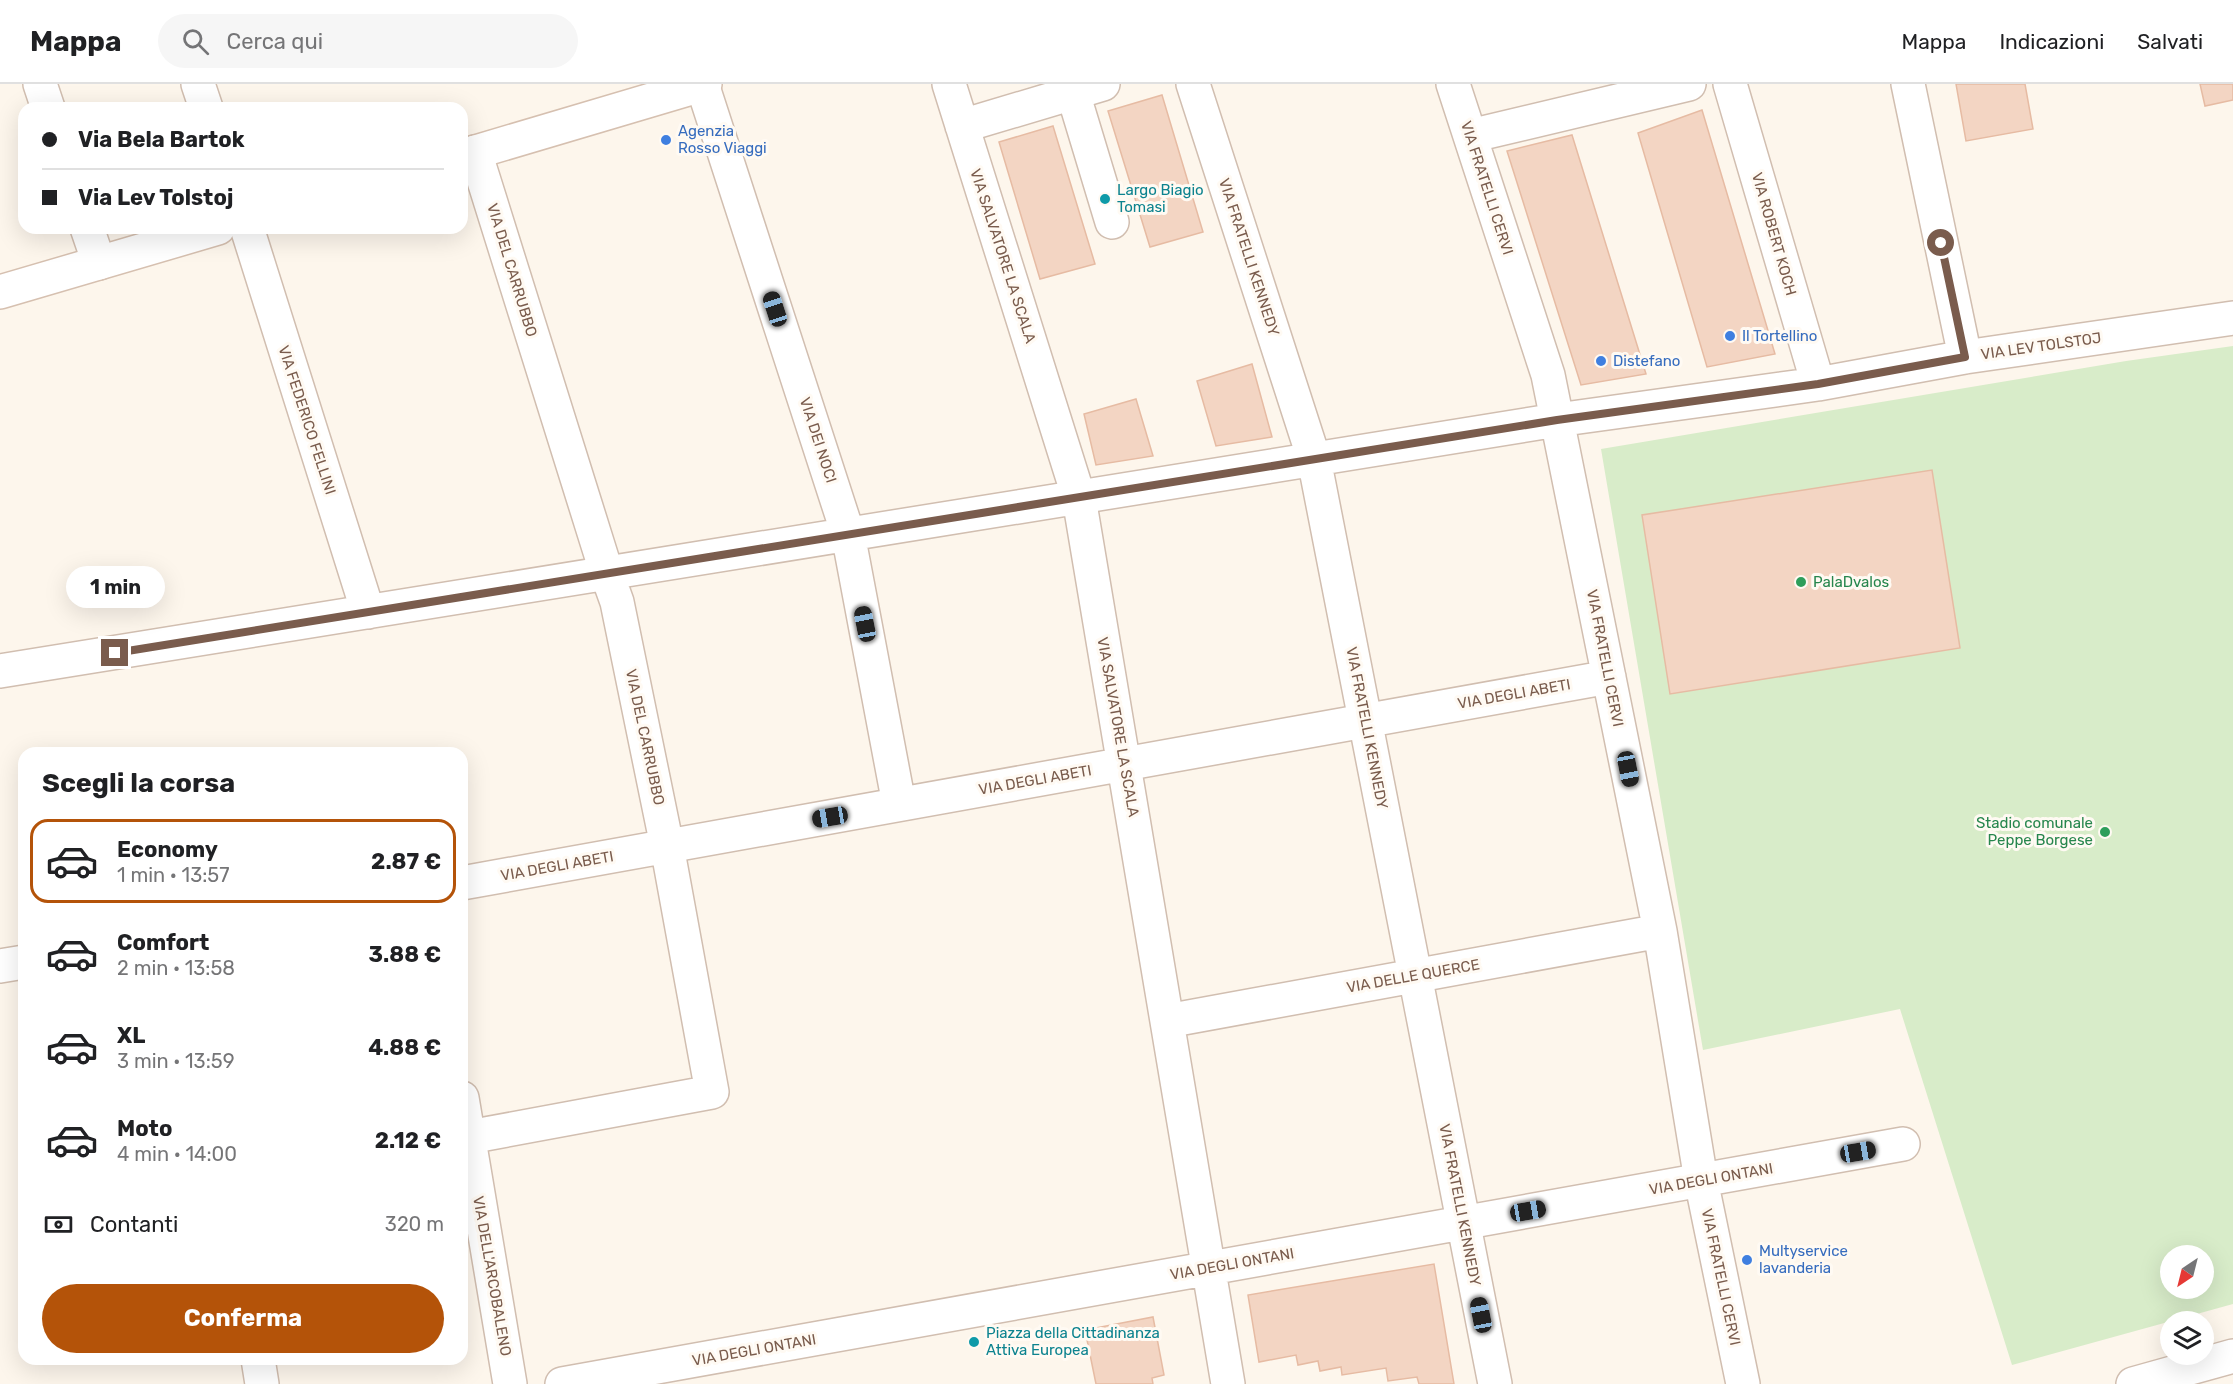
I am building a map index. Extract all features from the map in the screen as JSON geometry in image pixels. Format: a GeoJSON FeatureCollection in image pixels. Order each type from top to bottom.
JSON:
{"type":"FeatureCollection","features":[{"type":"Feature","properties":{"kind":"street"},"geometry":{"type":"LineString","coordinates":[[40,84],[46,102]]}},
{"type":"Feature","properties":{"kind":"street"},"geometry":{"type":"LineString","coordinates":[[198,84],[204,102]]}},
{"type":"Feature","properties":{"kind":"street"},"geometry":{"type":"LineString","coordinates":[[469,154],[703,84]]}},
{"type":"Feature","properties":{"kind":"street","name":"VIA DEI NOCI"},"geometry":{"type":"LineString","coordinates":[[703,84],[848,534],[900,804]]}},
{"type":"Feature","properties":{"kind":"street","name":"VIA SALVATORE LA SCALA"},"geometry":{"type":"LineString","coordinates":[[949,84],[1079,498],[1228,1384]]}},
{"type":"Feature","properties":{"kind":"street","name":"VIA FRATELLI KENNEDY"},"geometry":{"type":"LineString","coordinates":[[1193,84],[1314,459],[1495,1384]]}},
{"type":"Feature","properties":{"kind":"street","name":"VIA FRATELLI CERVI"},"geometry":{"type":"LineString","coordinates":[[1453,84],[1548,375],[1660,931],[1701,1180],[1743,1384]]}},
{"type":"Feature","properties":{"kind":"street"},"geometry":{"type":"LineString","coordinates":[[1470,136],[1689,84]]}},
{"type":"Feature","properties":{"kind":"street","name":"VIA ROBERT KOCH"},"geometry":{"type":"LineString","coordinates":[[1730,84],[1818,384]]}},
{"type":"Feature","properties":{"kind":"street"},"geometry":{"type":"LineString","coordinates":[[1908,84],[1965,357]]}},
{"type":"Feature","properties":{"kind":"street"},"geometry":{"type":"LineString","coordinates":[[962,126],[1088,88],[1112,222]]}},
{"type":"Feature","properties":{"kind":"street","name":"VIA DEL CARRUBBO"},"geometry":{"type":"LineString","coordinates":[[469,154],[617,602],[668,846],[712,1092],[469,1137]]}},
{"type":"Feature","properties":{"kind":"street"},"geometry":{"type":"LineString","coordinates":[[89,234],[99,263]]}},
{"type":"Feature","properties":{"kind":"street"},"geometry":{"type":"LineString","coordinates":[[0,292],[198,234]]}},
{"type":"Feature","properties":{"kind":"street","name":"VIA FEDERICO FELLINI"},"geometry":{"type":"LineString","coordinates":[[248,234],[368,612]]}},
{"type":"Feature","properties":{"kind":"street","name":"VIA LEV TOLSTOJ"},"geometry":{"type":"LineString","coordinates":[[0,672],[1557,420],[1818,384],[1965,357],[2233,318]]}},
{"type":"Feature","properties":{"kind":"street","name":"VIA DEGLI ABETI"},"geometry":{"type":"LineString","coordinates":[[468,882],[1609,677]]}},
{"type":"Feature","properties":{"kind":"street","name":"VIA DELLE QUERCE"},"geometry":{"type":"LineString","coordinates":[[1167,1021],[1660,931]]}},
{"type":"Feature","properties":{"kind":"street"},"geometry":{"type":"LineString","coordinates":[[0,966],[18,963]]}},
{"type":"Feature","properties":{"kind":"street","name":"VIA DELL'ARCOBALENO"},"geometry":{"type":"LineString","coordinates":[[468,1131],[510,1384]]}},
{"type":"Feature","properties":{"kind":"street","name":"VIA DEGLI ONTANI"},"geometry":{"type":"LineString","coordinates":[[562,1384],[1903,1144]]}},
{"type":"Feature","properties":{"kind":"street"},"geometry":{"type":"LineString","coordinates":[[2133,1384],[2233,1356]]}},
{"type":"Feature","properties":{"kind":"street"},"geometry":{"type":"LineString","coordinates":[[259,1365],[262,1384]]}},
{"type":"Feature","properties":{"kind":"green space"},"geometry":{"type":"Polygon","coordinates":[[[2233,346],[2233,1304],[2208,1311],[2160,1311],[2160,1324],[2012,1365],[1900,1009],[1703,1050],[1601,449],[2126,361],[2233,346]]]}},
{"type":"Feature","properties":{"kind":"building"},"geometry":{"type":"Polygon","coordinates":[[[1956,84],[2025,84],[2033,129],[1966,141],[1956,84]]]}},
{"type":"Feature","properties":{"kind":"building"},"geometry":{"type":"Polygon","coordinates":[[[2200,84],[2233,84],[2233,100],[2205,106],[2200,84]]]}},
{"type":"Feature","properties":{"kind":"building"},"geometry":{"type":"Polygon","coordinates":[[[1162,95],[1203,232],[1150,247],[1108,111],[1162,95]]]}},
{"type":"Feature","properties":{"kind":"building"},"geometry":{"type":"Polygon","coordinates":[[[1702,110],[1775,354],[1707,367],[1638,133],[1702,110]]]}},
{"type":"Feature","properties":{"kind":"building"},"geometry":{"type":"Polygon","coordinates":[[[1053,126],[1095,264],[1040,279],[999,142],[1053,126]]]}},
{"type":"Feature","properties":{"kind":"building"},"geometry":{"type":"Polygon","coordinates":[[[1572,135],[1646,374],[1581,385],[1507,151],[1572,135]]]}},
{"type":"Feature","properties":{"kind":"building"},"geometry":{"type":"Polygon","coordinates":[[[1252,364],[1272,437],[1216,446],[1197,381],[1252,364]]]}},
{"type":"Feature","properties":{"kind":"building"},"geometry":{"type":"Polygon","coordinates":[[[1136,399],[1153,456],[1096,465],[1084,414],[1136,399]]]}},
{"type":"Feature","properties":{"kind":"building","name":"PalaDvalos"},"geometry":{"type":"Polygon","coordinates":[[[1932,470],[1960,648],[1670,694],[1642,515],[1932,470]]]}},
{"type":"Feature","properties":{"kind":"building"},"geometry":{"type":"Polygon","coordinates":[[[1434,1264],[1454,1384],[1419,1384],[1417,1377],[1388,1381],[1386,1368],[1342,1375],[1341,1367],[1320,1371],[1318,1361],[1298,1365],[1296,1355],[1259,1362],[1248,1295],[1434,1264]]]}},
{"type":"Feature","properties":{"kind":"building"},"geometry":{"type":"Polygon","coordinates":[[[1153,1317],[1164,1375],[1152,1378],[1153,1384],[1096,1384],[1085,1330],[1153,1317]]]}},
{"type":"Feature","properties":{"kind":"place","name":"Agenzia Rosso Viaggi"},"geometry":{"type":"Point","coordinates":[666,140]}},
{"type":"Feature","properties":{"kind":"place","name":"Largo Biagio Tomasi"},"geometry":{"type":"Point","coordinates":[1105,199]}},
{"type":"Feature","properties":{"kind":"place","name":"Il Tortellino"},"geometry":{"type":"Point","coordinates":[1730,336]}},
{"type":"Feature","properties":{"kind":"place","name":"Distefano"},"geometry":{"type":"Point","coordinates":[1601,361]}},
{"type":"Feature","properties":{"kind":"place","name":"PalaDvalos"},"geometry":{"type":"Point","coordinates":[1801,582]}},
{"type":"Feature","properties":{"kind":"place","name":"Stadio comunale Peppe Borgese"},"geometry":{"type":"Point","coordinates":[2105,832]}},
{"type":"Feature","properties":{"kind":"place","name":"Multyservice lavanderia"},"geometry":{"type":"Point","coordinates":[1747,1260]}},
{"type":"Feature","properties":{"kind":"place","name":"Piazza della Cittadinanza Attiva Europea"},"geometry":{"type":"Point","coordinates":[974,1342]}},
{"type":"Feature","properties":{"kind":"route"},"geometry":{"type":"LineString","coordinates":[[115,653],[1557,420],[1818,384],[1965,357],[1941,243]]}}]}
